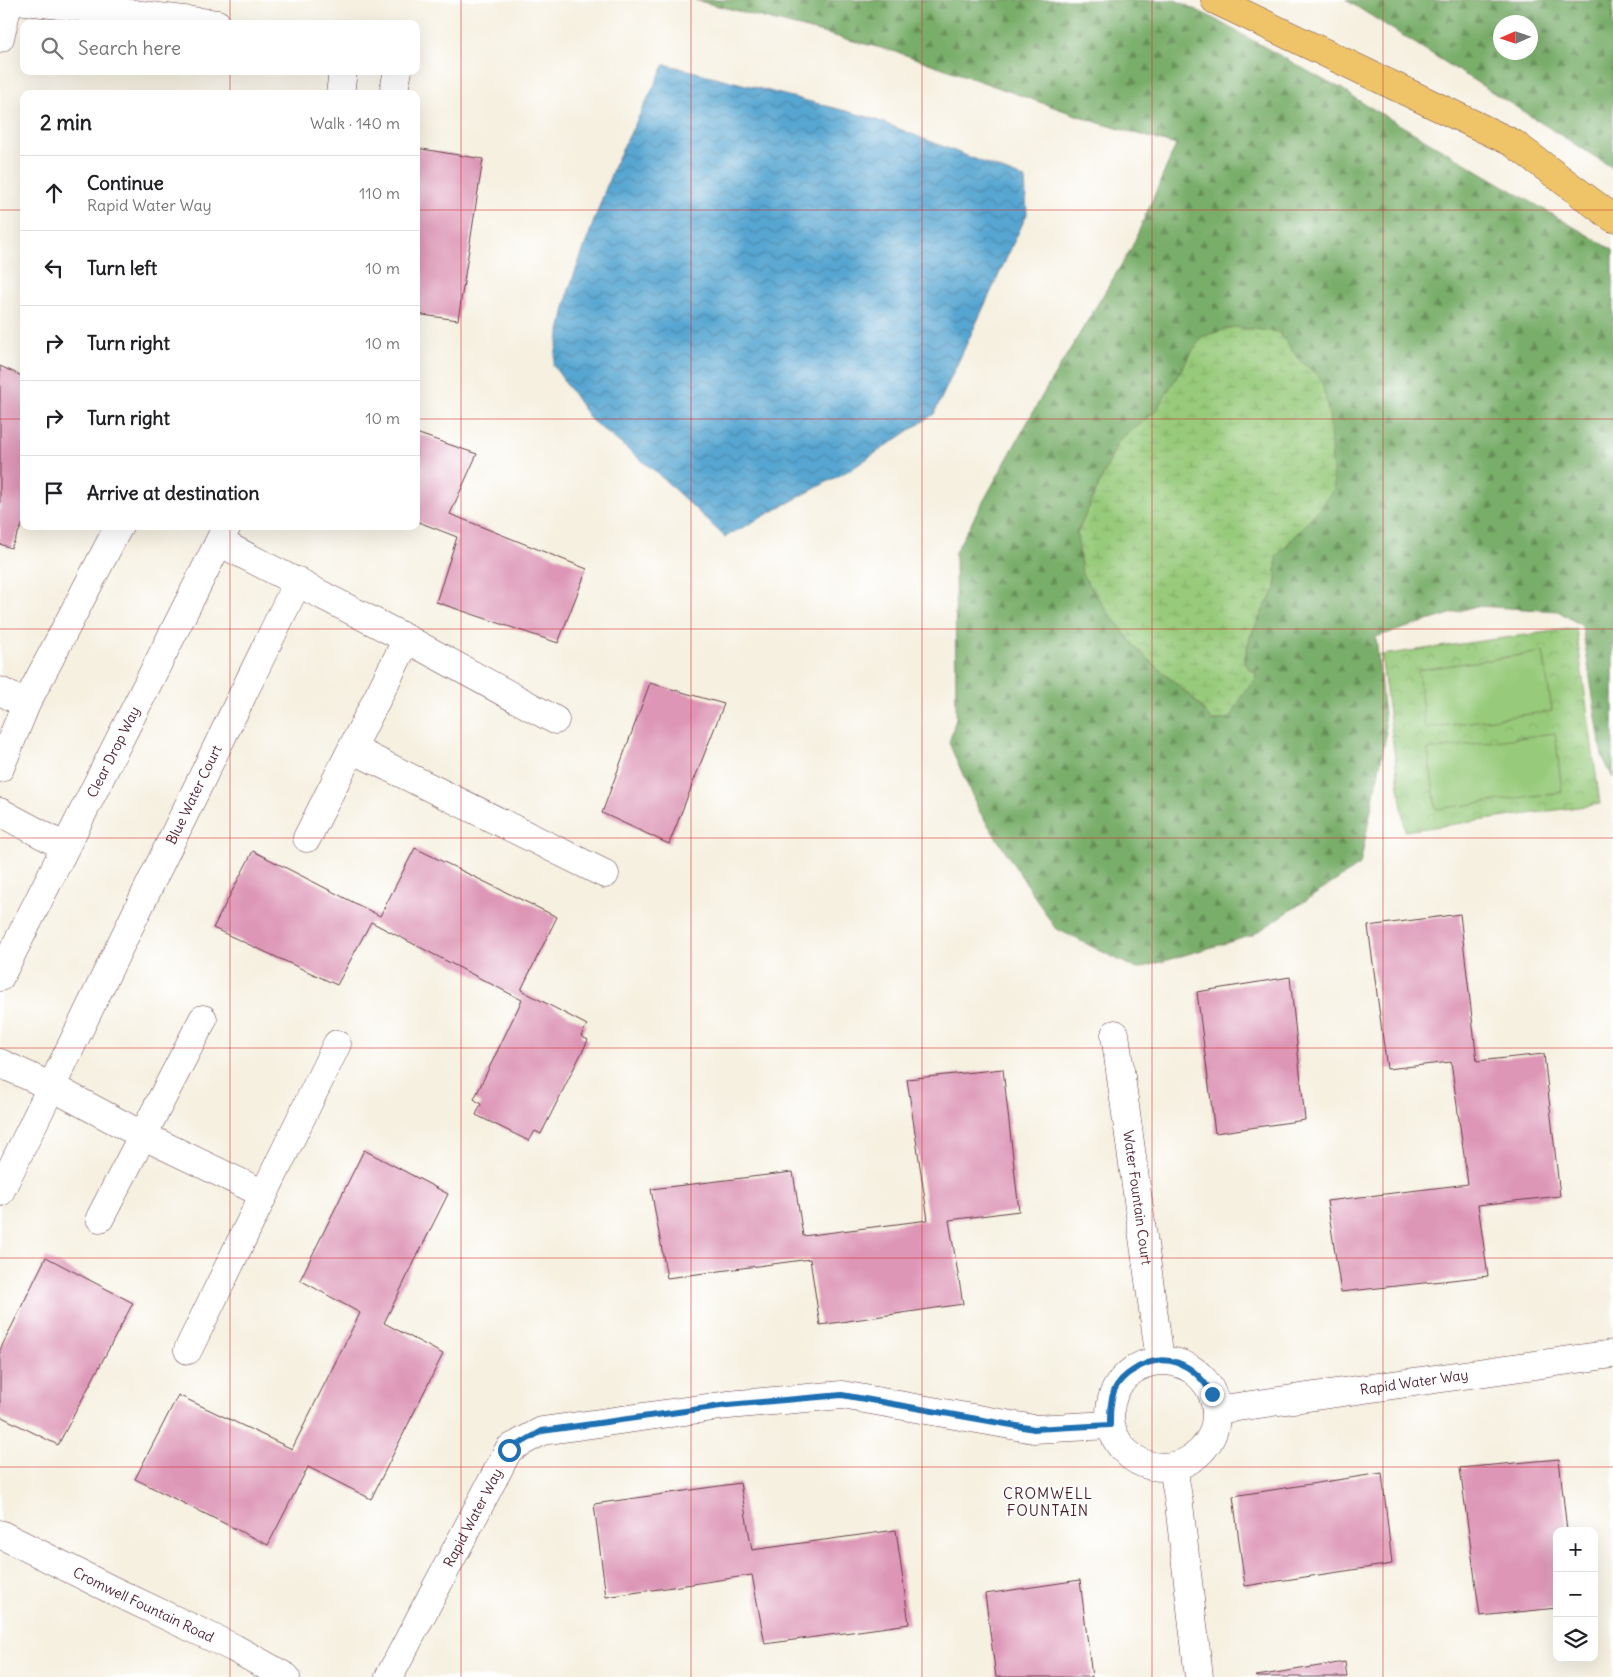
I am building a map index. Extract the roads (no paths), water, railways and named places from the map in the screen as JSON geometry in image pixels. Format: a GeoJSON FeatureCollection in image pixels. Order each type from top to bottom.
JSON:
{"type":"FeatureCollection","features":[{"type":"Feature","properties":{"kind":"highway"},"geometry":{"type":"LineString","coordinates":[[1215,0],[1513,143],[1613,218]]}},
{"type":"Feature","properties":{"kind":"street"},"geometry":{"type":"LineString","coordinates":[[0,38],[9,0]]}},
{"type":"Feature","properties":{"kind":"street"},"geometry":{"type":"LineString","coordinates":[[18,0],[184,20]]}},
{"type":"Feature","properties":{"kind":"street"},"geometry":{"type":"LineString","coordinates":[[341,90],[342,75]]}},
{"type":"Feature","properties":{"kind":"street"},"geometry":{"type":"LineString","coordinates":[[394,90],[397,75]]}},
{"type":"Feature","properties":{"kind":"street"},"geometry":{"type":"LineString","coordinates":[[0,768],[26,704],[117,530]]}},
{"type":"Feature","properties":{"kind":"street"},"geometry":{"type":"LineString","coordinates":[[223,534],[298,581],[555,720]]}},
{"type":"Feature","properties":{"kind":"street","name":"Clear Drop Way"},"geometry":{"type":"LineString","coordinates":[[0,977],[223,534]]}},
{"type":"Feature","properties":{"kind":"street","name":"Blue Water Court"},"geometry":{"type":"LineString","coordinates":[[0,1192],[298,581]]}},
{"type":"Feature","properties":{"kind":"street"},"geometry":{"type":"LineString","coordinates":[[307,838],[407,639]]}},
{"type":"Feature","properties":{"kind":"street"},"geometry":{"type":"LineString","coordinates":[[0,691],[26,704]]}},
{"type":"Feature","properties":{"kind":"street"},"geometry":{"type":"LineString","coordinates":[[352,749],[605,874]]}},
{"type":"Feature","properties":{"kind":"street"},"geometry":{"type":"LineString","coordinates":[[0,812],[65,847]]}},
{"type":"Feature","properties":{"kind":"street"},"geometry":{"type":"LineString","coordinates":[[100,1218],[203,1020]]}},
{"type":"Feature","properties":{"kind":"street","name":"Water Fountain Court"},"geometry":{"type":"LineString","coordinates":[[1115,1034],[1160,1360]]}},
{"type":"Feature","properties":{"kind":"street"},"geometry":{"type":"LineString","coordinates":[[188,1350],[337,1044]]}},
{"type":"Feature","properties":{"kind":"street"},"geometry":{"type":"LineString","coordinates":[[0,1063],[52,1087],[142,1135],[264,1194]]}},
{"type":"Feature","properties":{"kind":"street","name":"Rapid Water Way"},"geometry":{"type":"LineString","coordinates":[[1216,1410],[1613,1354]]}},
{"type":"Feature","properties":{"kind":"street"},"geometry":{"type":"LineString","coordinates":[[1160,1360],[1176,1362],[1191,1369],[1204,1380],[1212,1394],[1216,1410],[1215,1425],[1209,1440],[1200,1452],[1188,1461],[1173,1466],[1156,1467],[1140,1463],[1127,1454],[1116,1440],[1110,1425],[1110,1406],[1115,1389],[1127,1374],[1142,1364],[1160,1360]]}},
{"type":"Feature","properties":{"kind":"street","name":"Rapid Water Way"},"geometry":{"type":"LineString","coordinates":[[389,1677],[509,1450],[542,1431],[728,1405],[842,1395],[1034,1429],[1110,1425]]}},
{"type":"Feature","properties":{"kind":"street"},"geometry":{"type":"LineString","coordinates":[[1173,1466],[1200,1677]]}},
{"type":"Feature","properties":{"kind":"street","name":"Cromwell Fountain Road"},"geometry":{"type":"LineString","coordinates":[[0,1534],[234,1648],[286,1677]]}},
{"type":"Feature","properties":{"kind":"water"},"geometry":{"type":"Polygon","coordinates":[[[665,64],[869,117],[1025,179],[1027,214],[934,414],[853,468],[725,537],[655,471],[591,420],[553,365],[569,289],[614,166],[665,64]]]}},
{"type":"Feature","properties":{"kind":"district","name":"CROMWELL FOUNTAIN"},"geometry":{"type":"Point","coordinates":[1048,1502]}}]}
